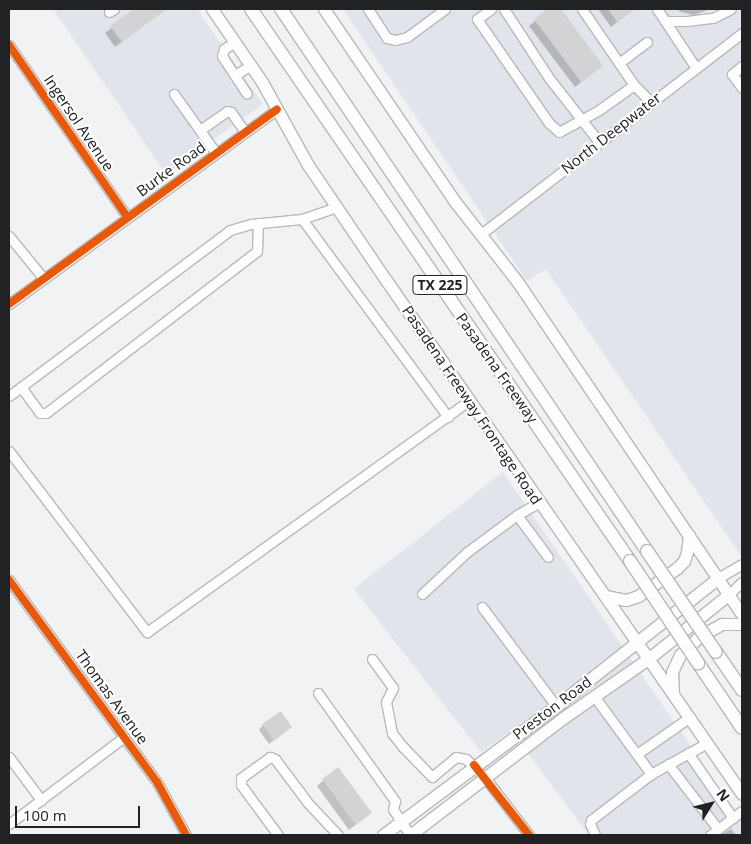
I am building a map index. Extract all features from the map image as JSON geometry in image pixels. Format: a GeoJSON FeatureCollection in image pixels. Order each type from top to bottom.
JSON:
{"type":"FeatureCollection","features":[{"type":"Feature","properties":{"kind":"highway","name":"Pasadena Freeway"},"geometry":{"type":"LineString","coordinates":[[251,9],[630,561],[742,728]]}},
{"type":"Feature","properties":{"kind":"highway","name":"Pasadena Freeway"},"geometry":{"type":"LineString","coordinates":[[282,9],[742,690]]}},
{"type":"Feature","properties":{"kind":"main road","name":"Pasadena Freeway Frontage Road"},"geometry":{"type":"LineString","coordinates":[[212,9],[251,65],[308,165],[538,503],[673,692],[742,794]]}},
{"type":"Feature","properties":{"kind":"main road"},"geometry":{"type":"LineString","coordinates":[[324,9],[456,203],[516,281],[742,614]]}},
{"type":"Feature","properties":{"kind":"main road"},"geometry":{"type":"LineString","coordinates":[[605,596],[626,600],[638,596],[677,568],[684,561],[689,535]]}},
{"type":"Feature","properties":{"kind":"main road","name":"Preston Road"},"geometry":{"type":"LineString","coordinates":[[384,835],[474,765],[556,706],[718,578]]}},
{"type":"Feature","properties":{"kind":"main road","name":"Preston Road"},"geometry":{"type":"LineString","coordinates":[[410,835],[486,779],[563,718],[648,659],[729,594]]}},
{"type":"Feature","properties":{"kind":"main road"},"geometry":{"type":"LineString","coordinates":[[673,692],[672,672],[680,655],[700,636],[722,624],[742,624]]}},
{"type":"Feature","properties":{"kind":"main road"},"geometry":{"type":"LineString","coordinates":[[556,706],[563,718]]}},
{"type":"Feature","properties":{"kind":"street"},"geometry":{"type":"LineString","coordinates":[[368,9],[387,38],[395,40],[406,37],[445,9]]}},
{"type":"Feature","properties":{"kind":"street"},"geometry":{"type":"LineString","coordinates":[[491,9],[477,19],[550,123],[559,132],[582,120],[634,85]]}},
{"type":"Feature","properties":{"kind":"street"},"geometry":{"type":"LineString","coordinates":[[504,9],[549,78],[599,142]]}},
{"type":"Feature","properties":{"kind":"street"},"geometry":{"type":"LineString","coordinates":[[582,9],[634,85],[651,102]]}},
{"type":"Feature","properties":{"kind":"street"},"geometry":{"type":"LineString","coordinates":[[657,9],[696,68]]}},
{"type":"Feature","properties":{"kind":"street"},"geometry":{"type":"LineString","coordinates":[[665,21],[713,18],[731,9]]}},
{"type":"Feature","properties":{"kind":"street","name":"North Deepwater"},"geometry":{"type":"LineString","coordinates":[[481,234],[742,33]]}},
{"type":"Feature","properties":{"kind":"street"},"geometry":{"type":"LineString","coordinates":[[235,42],[224,49],[222,56],[247,94]]}},
{"type":"Feature","properties":{"kind":"street"},"geometry":{"type":"LineString","coordinates":[[619,62],[647,42]]}},
{"type":"Feature","properties":{"kind":"street","name":"Ingersol Avenue"},"geometry":{"type":"LineString","coordinates":[[9,45],[127,217]]}},
{"type":"Feature","properties":{"kind":"street"},"geometry":{"type":"LineString","coordinates":[[235,75],[251,65]]}},
{"type":"Feature","properties":{"kind":"street"},"geometry":{"type":"LineString","coordinates":[[742,66],[732,74],[742,88]]}},
{"type":"Feature","properties":{"kind":"street"},"geometry":{"type":"LineString","coordinates":[[174,94],[216,153]]}},
{"type":"Feature","properties":{"kind":"street","name":"Burke Road"},"geometry":{"type":"LineString","coordinates":[[9,304],[277,109]]}},
{"type":"Feature","properties":{"kind":"street"},"geometry":{"type":"LineString","coordinates":[[200,130],[227,111],[231,112],[246,132]]}},
{"type":"Feature","properties":{"kind":"street"},"geometry":{"type":"LineString","coordinates":[[9,396],[230,230],[258,223],[302,219],[336,206]]}},
{"type":"Feature","properties":{"kind":"street"},"geometry":{"type":"LineString","coordinates":[[302,219],[448,417]]}},
{"type":"Feature","properties":{"kind":"street"},"geometry":{"type":"LineString","coordinates":[[21,387],[40,413],[46,413],[257,251],[258,223]]}},
{"type":"Feature","properties":{"kind":"street"},"geometry":{"type":"LineString","coordinates":[[9,236],[44,279]]}},
{"type":"Feature","properties":{"kind":"street"},"geometry":{"type":"LineString","coordinates":[[9,451],[147,632],[469,402]]}},
{"type":"Feature","properties":{"kind":"street"},"geometry":{"type":"LineString","coordinates":[[422,594],[467,552],[517,515],[538,503]]}},
{"type":"Feature","properties":{"kind":"street"},"geometry":{"type":"LineString","coordinates":[[517,515],[548,557]]}},
{"type":"Feature","properties":{"kind":"street"},"geometry":{"type":"LineString","coordinates":[[718,578],[742,564]]}},
{"type":"Feature","properties":{"kind":"street","name":"Thomas Avenue"},"geometry":{"type":"LineString","coordinates":[[9,580],[162,790],[184,834]]}},
{"type":"Feature","properties":{"kind":"street"},"geometry":{"type":"LineString","coordinates":[[729,594],[742,582]]}},
{"type":"Feature","properties":{"kind":"street"},"geometry":{"type":"LineString","coordinates":[[482,607],[556,706]]}},
{"type":"Feature","properties":{"kind":"street"},"geometry":{"type":"LineString","coordinates":[[372,659],[393,688],[386,702],[392,733],[403,747],[432,777],[456,757],[466,759],[486,779],[529,835]]}},
{"type":"Feature","properties":{"kind":"street"},"geometry":{"type":"LineString","coordinates":[[318,693],[395,802],[393,809],[410,835]]}},
{"type":"Feature","properties":{"kind":"street"},"geometry":{"type":"LineString","coordinates":[[594,696],[651,774]]}},
{"type":"Feature","properties":{"kind":"street"},"geometry":{"type":"LineString","coordinates":[[637,754],[690,717]]}},
{"type":"Feature","properties":{"kind":"street"},"geometry":{"type":"LineString","coordinates":[[9,824],[124,737]]}},
{"type":"Feature","properties":{"kind":"street"},"geometry":{"type":"LineString","coordinates":[[595,835],[590,824],[591,820],[651,774],[707,743]]}},
{"type":"Feature","properties":{"kind":"street"},"geometry":{"type":"LineString","coordinates":[[688,753],[732,818]]}},
{"type":"Feature","properties":{"kind":"street"},"geometry":{"type":"LineString","coordinates":[[9,757],[40,800]]}},
{"type":"Feature","properties":{"kind":"street"},"geometry":{"type":"LineString","coordinates":[[278,835],[241,785],[241,778],[270,757],[275,759],[308,803],[338,835]]}},
{"type":"Feature","properties":{"kind":"street"},"geometry":{"type":"LineString","coordinates":[[668,764],[718,829]]}},
{"type":"Feature","properties":{"kind":"street"},"geometry":{"type":"LineString","coordinates":[[710,835],[742,811]]}},
{"type":"Feature","properties":{"kind":"shaded area"},"geometry":{"type":"Polygon","coordinates":[[[53,9],[197,9],[263,104],[166,174],[53,9]]]}},
{"type":"Feature","properties":{"kind":"shaded area"},"geometry":{"type":"Polygon","coordinates":[[[343,9],[742,9],[742,557],[546,269],[527,281],[343,9]]]}},
{"type":"Feature","properties":{"kind":"shaded area"},"geometry":{"type":"Polygon","coordinates":[[[503,472],[742,821],[742,835],[589,835],[511,731],[481,752],[354,589],[503,472]]]}},
{"type":"Feature","properties":{"kind":"building"},"geometry":{"type":"Polygon","coordinates":[[[134,9],[167,9],[122,42],[110,26],[134,9]]]}},
{"type":"Feature","properties":{"kind":"building"},"geometry":{"type":"Polygon","coordinates":[[[548,9],[561,9],[603,66],[581,82],[534,19],[548,9]]]}},
{"type":"Feature","properties":{"kind":"building"},"geometry":{"type":"Polygon","coordinates":[[[608,9],[635,9],[617,22],[608,9]]]}},
{"type":"Feature","properties":{"kind":"building"},"geometry":{"type":"Polygon","coordinates":[[[281,711],[292,727],[274,741],[262,724],[281,711]]]}},
{"type":"Feature","properties":{"kind":"building"},"geometry":{"type":"Polygon","coordinates":[[[338,767],[372,813],[356,825],[322,779],[338,767]]]}},
{"type":"Feature","properties":{"kind":"cycle path"},"geometry":{"type":"LineString","coordinates":[[9,45],[127,217]]}},
{"type":"Feature","properties":{"kind":"cycle path"},"geometry":{"type":"LineString","coordinates":[[9,304],[277,109]]}},
{"type":"Feature","properties":{"kind":"cycle path"},"geometry":{"type":"LineString","coordinates":[[9,580],[157,782],[186,835]]}},
{"type":"Feature","properties":{"kind":"cycle path"},"geometry":{"type":"LineString","coordinates":[[474,765],[529,835]]}}]}
